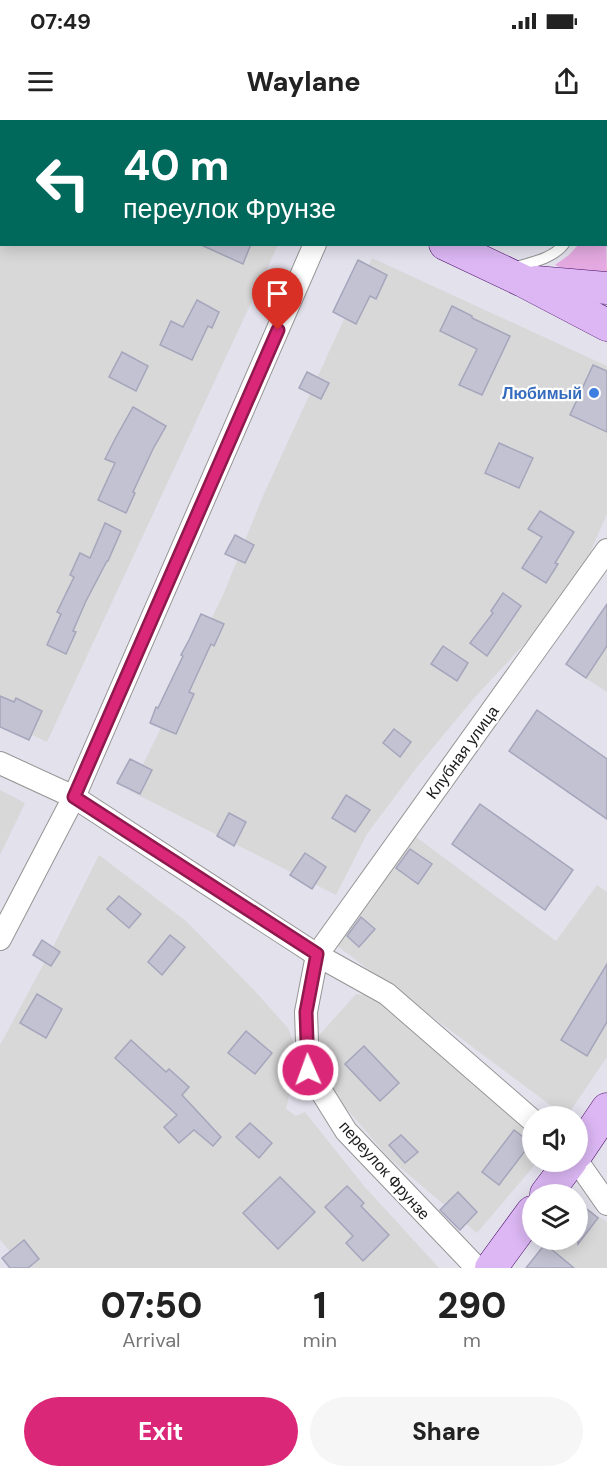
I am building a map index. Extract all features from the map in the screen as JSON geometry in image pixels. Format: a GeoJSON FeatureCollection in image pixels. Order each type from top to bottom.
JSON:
{"type":"FeatureCollection","features":[{"type":"Feature","properties":{"kind":"main road"},"geometry":{"type":"LineString","coordinates":[[449,246],[607,325]]}},
{"type":"Feature","properties":{"kind":"main road"},"geometry":{"type":"LineString","coordinates":[[513,276],[607,288]]}},
{"type":"Feature","properties":{"kind":"main road"},"geometry":{"type":"LineString","coordinates":[[588,1137],[607,1108]]}},
{"type":"Feature","properties":{"kind":"main road"},"geometry":{"type":"LineString","coordinates":[[554,1184],[563,1172]]}},
{"type":"Feature","properties":{"kind":"main road"},"geometry":{"type":"LineString","coordinates":[[491,1268],[522,1226]]}},
{"type":"Feature","properties":{"kind":"street"},"geometry":{"type":"LineString","coordinates":[[0,939],[74,797],[314,246]]}},
{"type":"Feature","properties":{"kind":"street","name":"Клубная улица"},"geometry":{"type":"LineString","coordinates":[[317,954],[607,550]]}},
{"type":"Feature","properties":{"kind":"street"},"geometry":{"type":"LineString","coordinates":[[0,763],[74,797],[317,954],[387,994],[522,1111]]}},
{"type":"Feature","properties":{"kind":"street","name":"переулок Фрунзе"},"geometry":{"type":"LineString","coordinates":[[317,954],[306,1012],[308,1070],[346,1131],[477,1268]]}},
{"type":"Feature","properties":{"kind":"street"},"geometry":{"type":"LineString","coordinates":[[585,1172],[607,1204]]}},
{"type":"Feature","properties":{"kind":"lane"},"geometry":{"type":"LineString","coordinates":[[513,276],[562,246]]}},
{"type":"Feature","properties":{"kind":"shaded area"},"geometry":{"type":"Polygon","coordinates":[[[0,246],[278,246],[47,742],[0,720],[0,246]]]}},
{"type":"Feature","properties":{"kind":"shaded area"},"geometry":{"type":"Polygon","coordinates":[[[577,246],[606,246],[607,280],[579,275],[555,265],[577,246]]]}},
{"type":"Feature","properties":{"kind":"shaded area"},"geometry":{"type":"Polygon","coordinates":[[[372,258],[607,366],[607,514],[589,555],[556,610],[475,697],[417,767],[367,834],[336,895],[130,791],[223,595],[263,496],[372,258]]]}},
{"type":"Feature","properties":{"kind":"shaded area"},"geometry":{"type":"Polygon","coordinates":[[[607,624],[607,692],[576,672],[607,624]]]}},
{"type":"Feature","properties":{"kind":"shaded area"},"geometry":{"type":"Polygon","coordinates":[[[0,790],[25,803],[0,855],[0,790]]]}},
{"type":"Feature","properties":{"kind":"shaded area"},"geometry":{"type":"Polygon","coordinates":[[[416,837],[556,941],[597,885],[607,892],[607,1057],[574,1106],[552,1106],[336,945],[416,837]]]}},
{"type":"Feature","properties":{"kind":"shaded area"},"geometry":{"type":"Polygon","coordinates":[[[99,855],[186,921],[288,1028],[304,1069],[290,1092],[286,1109],[296,1116],[305,1112],[364,1186],[439,1268],[24,1268],[0,1240],[0,1045],[99,855]]]}},
{"type":"Feature","properties":{"kind":"shaded area"},"geometry":{"type":"Polygon","coordinates":[[[356,994],[384,998],[522,1121],[522,1172],[529,1172],[477,1233],[388,1157],[315,1072],[313,1042],[356,994]]]}},
{"type":"Feature","properties":{"kind":"shaded area"},"geometry":{"type":"Polygon","coordinates":[[[588,1209],[607,1222],[607,1268],[543,1268],[556,1250],[588,1250],[588,1209]]]}},
{"type":"Feature","properties":{"kind":"building"},"geometry":{"type":"Polygon","coordinates":[[[203,246],[250,246],[243,264],[203,246]]]}},
{"type":"Feature","properties":{"kind":"building"},"geometry":{"type":"Polygon","coordinates":[[[358,260],[387,275],[376,299],[370,296],[356,324],[333,312],[358,260]]]}},
{"type":"Feature","properties":{"kind":"building"},"geometry":{"type":"Polygon","coordinates":[[[197,300],[219,312],[212,328],[208,326],[192,360],[160,345],[171,321],[183,327],[197,300]]]}},
{"type":"Feature","properties":{"kind":"building"},"geometry":{"type":"Polygon","coordinates":[[[452,306],[510,336],[482,395],[459,385],[477,349],[440,331],[452,306]]]}},
{"type":"Feature","properties":{"kind":"building"},"geometry":{"type":"Polygon","coordinates":[[[122,352],[148,366],[136,391],[109,377],[122,352]]]}},
{"type":"Feature","properties":{"kind":"building","name":"Любимый"},"geometry":{"type":"Polygon","coordinates":[[[593,365],[607,371],[607,432],[570,415],[593,365]]]}},
{"type":"Feature","properties":{"kind":"building"},"geometry":{"type":"Polygon","coordinates":[[[307,372],[329,383],[321,399],[299,388],[307,372]]]}},
{"type":"Feature","properties":{"kind":"building"},"geometry":{"type":"Polygon","coordinates":[[[133,407],[166,426],[133,492],[135,493],[126,513],[98,500],[115,463],[105,459],[133,407]]]}},
{"type":"Feature","properties":{"kind":"building"},"geometry":{"type":"Polygon","coordinates":[[[499,443],[533,458],[519,488],[485,473],[499,443]]]}},
{"type":"Feature","properties":{"kind":"building"},"geometry":{"type":"Polygon","coordinates":[[[540,511],[574,532],[546,583],[522,568],[542,537],[528,529],[540,511]]]}},
{"type":"Feature","properties":{"kind":"building"},"geometry":{"type":"Polygon","coordinates":[[[105,523],[121,531],[86,601],[66,654],[47,645],[61,614],[57,612],[74,577],[70,575],[80,553],[90,558],[105,523]]]}},
{"type":"Feature","properties":{"kind":"building"},"geometry":{"type":"Polygon","coordinates":[[[235,535],[254,545],[245,563],[225,554],[235,535]]]}},
{"type":"Feature","properties":{"kind":"building"},"geometry":{"type":"Polygon","coordinates":[[[503,593],[521,606],[487,656],[470,643],[493,613],[491,611],[503,593]]]}},
{"type":"Feature","properties":{"kind":"building"},"geometry":{"type":"Polygon","coordinates":[[[607,604],[607,646],[586,678],[566,664],[607,604]]]}},
{"type":"Feature","properties":{"kind":"building"},"geometry":{"type":"Polygon","coordinates":[[[201,614],[224,624],[214,646],[211,644],[189,692],[194,694],[176,734],[150,723],[201,614]]]}},
{"type":"Feature","properties":{"kind":"building"},"geometry":{"type":"Polygon","coordinates":[[[443,646],[468,663],[457,681],[431,664],[443,646]]]}},
{"type":"Feature","properties":{"kind":"building"},"geometry":{"type":"Polygon","coordinates":[[[0,696],[14,702],[16,698],[42,711],[29,740],[0,727],[0,696]]]}},
{"type":"Feature","properties":{"kind":"building"},"geometry":{"type":"Polygon","coordinates":[[[537,710],[607,759],[607,819],[509,751],[537,710]]]}},
{"type":"Feature","properties":{"kind":"building"},"geometry":{"type":"Polygon","coordinates":[[[394,729],[411,742],[400,757],[383,743],[394,729]]]}},
{"type":"Feature","properties":{"kind":"building"},"geometry":{"type":"Polygon","coordinates":[[[130,759],[152,770],[140,794],[117,783],[130,759]]]}},
{"type":"Feature","properties":{"kind":"building"},"geometry":{"type":"Polygon","coordinates":[[[346,795],[370,810],[355,832],[332,818],[346,795]]]}},
{"type":"Feature","properties":{"kind":"building"},"geometry":{"type":"Polygon","coordinates":[[[480,804],[573,870],[545,910],[452,844],[480,804]]]}},
{"type":"Feature","properties":{"kind":"building"},"geometry":{"type":"Polygon","coordinates":[[[229,813],[246,822],[234,846],[217,836],[229,813]]]}},
{"type":"Feature","properties":{"kind":"building"},"geometry":{"type":"Polygon","coordinates":[[[410,849],[432,864],[418,884],[396,868],[410,849]]]}},
{"type":"Feature","properties":{"kind":"building"},"geometry":{"type":"Polygon","coordinates":[[[305,853],[326,867],[312,889],[290,875],[305,853]]]}},
{"type":"Feature","properties":{"kind":"building"},"geometry":{"type":"Polygon","coordinates":[[[119,896],[141,914],[129,928],[107,909],[119,896]]]}},
{"type":"Feature","properties":{"kind":"building"},"geometry":{"type":"Polygon","coordinates":[[[361,917],[375,929],[359,947],[347,936],[361,917]]]}},
{"type":"Feature","properties":{"kind":"building"},"geometry":{"type":"Polygon","coordinates":[[[170,935],[185,947],[162,975],[148,962],[170,935]]]}},
{"type":"Feature","properties":{"kind":"building"},"geometry":{"type":"Polygon","coordinates":[[[42,940],[60,952],[51,966],[33,955],[42,940]]]}},
{"type":"Feature","properties":{"kind":"building"},"geometry":{"type":"Polygon","coordinates":[[[607,964],[607,1022],[587,1056],[561,1040],[607,964]]]}},
{"type":"Feature","properties":{"kind":"building"},"geometry":{"type":"Polygon","coordinates":[[[37,994],[62,1009],[46,1038],[20,1023],[37,994]]]}},
{"type":"Feature","properties":{"kind":"building"},"geometry":{"type":"Polygon","coordinates":[[[246,1031],[272,1053],[255,1074],[228,1053],[246,1031]]]}},
{"type":"Feature","properties":{"kind":"building"},"geometry":{"type":"Polygon","coordinates":[[[131,1040],[166,1072],[169,1069],[189,1087],[182,1095],[221,1137],[213,1146],[194,1130],[179,1143],[164,1127],[177,1115],[115,1058],[131,1040]]]}},
{"type":"Feature","properties":{"kind":"building"},"geometry":{"type":"Polygon","coordinates":[[[364,1046],[399,1083],[380,1101],[345,1064],[364,1046]]]}},
{"type":"Feature","properties":{"kind":"building"},"geometry":{"type":"Polygon","coordinates":[[[250,1123],[272,1143],[259,1158],[236,1137],[250,1123]]]}},
{"type":"Feature","properties":{"kind":"building"},"geometry":{"type":"Polygon","coordinates":[[[514,1130],[522,1136],[522,1155],[499,1185],[482,1172],[514,1130]]]}},
{"type":"Feature","properties":{"kind":"building"},"geometry":{"type":"Polygon","coordinates":[[[401,1135],[418,1152],[405,1163],[389,1145],[401,1135]]]}},
{"type":"Feature","properties":{"kind":"building"},"geometry":{"type":"Polygon","coordinates":[[[280,1177],[315,1212],[278,1249],[243,1213],[280,1177]]]}},
{"type":"Feature","properties":{"kind":"building"},"geometry":{"type":"Polygon","coordinates":[[[347,1186],[364,1203],[361,1206],[389,1235],[363,1261],[346,1243],[353,1236],[325,1207],[347,1186]]]}},
{"type":"Feature","properties":{"kind":"building"},"geometry":{"type":"Polygon","coordinates":[[[458,1192],[477,1212],[460,1230],[440,1210],[458,1192]]]}},
{"type":"Feature","properties":{"kind":"building"},"geometry":{"type":"Polygon","coordinates":[[[588,1210],[598,1218],[588,1231],[588,1210]]]}},
{"type":"Feature","properties":{"kind":"building"},"geometry":{"type":"Polygon","coordinates":[[[24,1240],[39,1259],[28,1268],[10,1268],[2,1258],[24,1240]]]}},
{"type":"Feature","properties":{"kind":"building"},"geometry":{"type":"Polygon","coordinates":[[[540,1250],[552,1250],[574,1268],[526,1268],[540,1250]]]}},
{"type":"Feature","properties":{"kind":"place","name":"Любимый"},"geometry":{"type":"Point","coordinates":[594,393]}},
{"type":"Feature","properties":{"kind":"route"},"geometry":{"type":"LineString","coordinates":[[278,330],[74,797],[317,954],[306,1012],[308,1070]]}}]}
